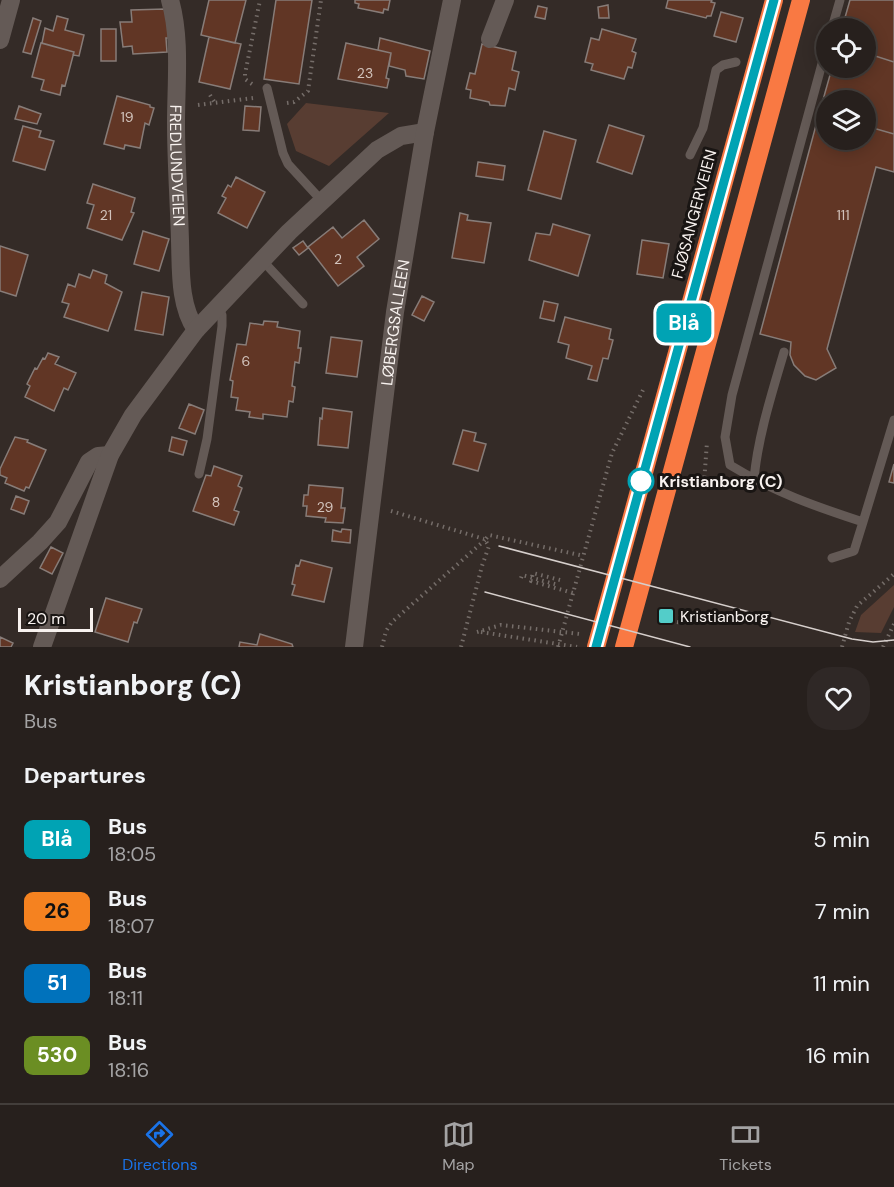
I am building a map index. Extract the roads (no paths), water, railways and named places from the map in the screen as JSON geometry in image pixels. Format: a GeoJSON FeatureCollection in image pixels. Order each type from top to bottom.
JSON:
{"type":"FeatureCollection","features":[{"type":"Feature","properties":{"kind":"highway","name":"FJØSANGERVEIEN"},"geometry":{"type":"LineString","coordinates":[[593,642],[628,528],[774,0]]}},
{"type":"Feature","properties":{"kind":"highway"},"geometry":{"type":"LineString","coordinates":[[624,647],[801,0]]}},
{"type":"Feature","properties":{"kind":"street"},"geometry":{"type":"LineString","coordinates":[[0,40],[12,0]]}},
{"type":"Feature","properties":{"kind":"street","name":"FREDLUNDVEIEN"},"geometry":{"type":"LineString","coordinates":[[170,0],[176,32],[176,108],[182,274],[185,307],[189,320],[196,330]]}},
{"type":"Feature","properties":{"kind":"street","name":"LØBERGSALLEEN"},"geometry":{"type":"LineString","coordinates":[[354,647],[384,390],[425,132],[452,0]]}},
{"type":"Feature","properties":{"kind":"street"},"geometry":{"type":"LineString","coordinates":[[490,39],[505,0]]}},
{"type":"Feature","properties":{"kind":"street"},"geometry":{"type":"LineString","coordinates":[[42,647],[110,455],[133,415],[196,330],[262,260],[377,150],[401,136],[425,132]]}},
{"type":"Feature","properties":{"kind":"street"},"geometry":{"type":"LineString","coordinates":[[0,579],[58,522],[89,462],[98,456],[110,455]]}},
{"type":"Feature","properties":{"kind":"lane"},"geometry":{"type":"LineString","coordinates":[[835,18],[840,0]]}},
{"type":"Feature","properties":{"kind":"lane","name":"FJØSANGERVEIEN"},"geometry":{"type":"LineString","coordinates":[[690,155],[703,128],[716,70],[723,65],[736,62]]}},
{"type":"Feature","properties":{"kind":"lane"},"geometry":{"type":"LineString","coordinates":[[818,78],[732,395],[725,438],[730,465],[802,502],[863,522]]}},
{"type":"Feature","properties":{"kind":"lane"},"geometry":{"type":"LineString","coordinates":[[267,91],[288,164],[322,201]]}},
{"type":"Feature","properties":{"kind":"lane"},"geometry":{"type":"LineString","coordinates":[[262,260],[303,304]]}},
{"type":"Feature","properties":{"kind":"lane"},"geometry":{"type":"LineString","coordinates":[[199,474],[207,439],[222,326],[222,315],[218,306]]}},
{"type":"Feature","properties":{"kind":"lane"},"geometry":{"type":"LineString","coordinates":[[754,479],[756,461],[784,352]]}},
{"type":"Feature","properties":{"kind":"lane"},"geometry":{"type":"LineString","coordinates":[[832,558],[854,551],[894,420]]}},
{"type":"Feature","properties":{"kind":"tram line"},"geometry":{"type":"LineString","coordinates":[[499,546],[852,639],[873,642],[894,640]]}},
{"type":"Feature","properties":{"kind":"tram line"},"geometry":{"type":"LineString","coordinates":[[485,592],[690,647]]}},
{"type":"Feature","properties":{"kind":"place","name":"Kristianborg (C)"},"geometry":{"type":"Point","coordinates":[641,481]}},
{"type":"Feature","properties":{"kind":"place","name":"Kristianborg"},"geometry":{"type":"Point","coordinates":[666,616]}}]}
